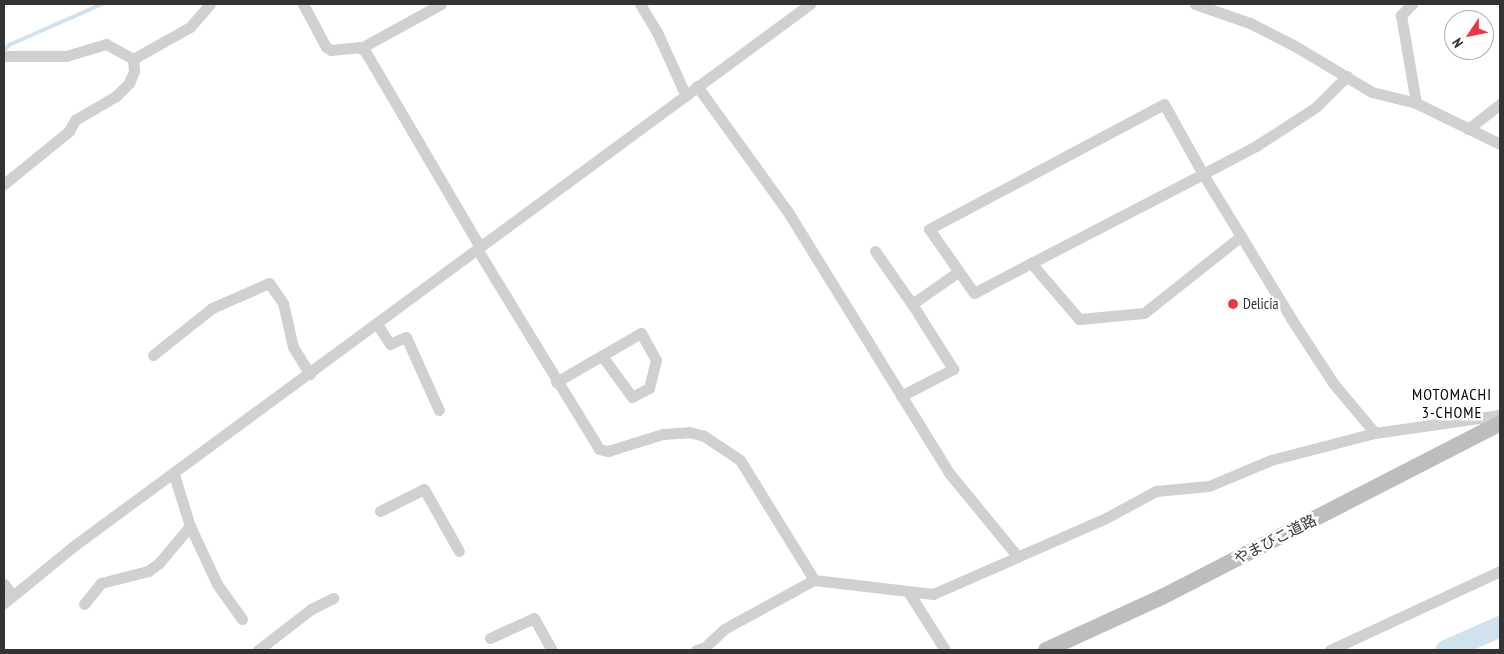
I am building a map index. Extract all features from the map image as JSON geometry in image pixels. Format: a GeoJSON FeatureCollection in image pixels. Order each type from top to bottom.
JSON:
{"type":"FeatureCollection","features":[{"type":"Feature","properties":{"kind":"street"},"geometry":{"type":"LineString","coordinates":[[133,59],[190,27],[210,4]]}},
{"type":"Feature","properties":{"kind":"street"},"geometry":{"type":"LineString","coordinates":[[302,4],[326,47],[331,50],[361,48],[441,4]]}},
{"type":"Feature","properties":{"kind":"street"},"geometry":{"type":"LineString","coordinates":[[640,4],[658,32],[686,96]]}},
{"type":"Feature","properties":{"kind":"street"},"geometry":{"type":"LineString","coordinates":[[4,584],[8,599],[810,4]]}},
{"type":"Feature","properties":{"kind":"street"},"geometry":{"type":"LineString","coordinates":[[1195,4],[1250,23],[1347,76],[1372,92],[1416,103],[1500,144]]}},
{"type":"Feature","properties":{"kind":"street"},"geometry":{"type":"LineString","coordinates":[[1412,4],[1401,16],[1416,103]]}},
{"type":"Feature","properties":{"kind":"street"},"geometry":{"type":"LineString","coordinates":[[4,56],[66,56],[106,44],[133,59]]}},
{"type":"Feature","properties":{"kind":"street"},"geometry":{"type":"LineString","coordinates":[[361,48],[556,382],[599,449],[608,451],[663,434],[689,432],[704,436],[740,460],[814,580]]}},
{"type":"Feature","properties":{"kind":"street"},"geometry":{"type":"LineString","coordinates":[[4,184],[69,131],[75,120],[116,96],[129,83],[134,71],[133,59]]}},
{"type":"Feature","properties":{"kind":"street"},"geometry":{"type":"LineString","coordinates":[[1347,76],[1316,107],[1256,146],[1203,174],[974,293],[929,229],[1164,104],[1203,174],[1333,383],[1375,433]]}},
{"type":"Feature","properties":{"kind":"street"},"geometry":{"type":"LineString","coordinates":[[697,86],[788,212],[950,474],[1018,557]]}},
{"type":"Feature","properties":{"kind":"street"},"geometry":{"type":"LineString","coordinates":[[1468,129],[1500,104]]}},
{"type":"Feature","properties":{"kind":"street"},"geometry":{"type":"LineString","coordinates":[[1031,263],[1079,320],[1144,313],[1241,236]]}},
{"type":"Feature","properties":{"kind":"street"},"geometry":{"type":"LineString","coordinates":[[875,251],[912,304],[953,369],[901,396]]}},
{"type":"Feature","properties":{"kind":"street"},"geometry":{"type":"LineString","coordinates":[[912,304],[958,272]]}},
{"type":"Feature","properties":{"kind":"street"},"geometry":{"type":"LineString","coordinates":[[153,355],[212,308],[269,283],[283,303],[294,347],[310,374]]}},
{"type":"Feature","properties":{"kind":"street"},"geometry":{"type":"LineString","coordinates":[[377,324],[390,344],[406,338],[438,410]]}},
{"type":"Feature","properties":{"kind":"street"},"geometry":{"type":"LineString","coordinates":[[556,382],[642,333],[656,360],[649,388],[632,397],[602,356]]}},
{"type":"Feature","properties":{"kind":"street"},"geometry":{"type":"LineString","coordinates":[[702,649],[724,629],[814,580],[909,593],[933,594],[1106,518],[1156,492],[1209,486],[1271,460],[1375,433],[1500,415]]}},
{"type":"Feature","properties":{"kind":"street","name":"やまびこ道路"},"geometry":{"type":"LineString","coordinates":[[1046,650],[1162,597],[1500,423]]}},
{"type":"Feature","properties":{"kind":"street"},"geometry":{"type":"LineString","coordinates":[[174,475],[190,526],[217,584],[242,619]]}},
{"type":"Feature","properties":{"kind":"street"},"geometry":{"type":"LineString","coordinates":[[380,511],[424,489],[459,551]]}},
{"type":"Feature","properties":{"kind":"street"},"geometry":{"type":"LineString","coordinates":[[84,604],[101,584],[148,571],[159,564],[190,526]]}},
{"type":"Feature","properties":{"kind":"street"},"geometry":{"type":"LineString","coordinates":[[1330,650],[1500,572]]}},
{"type":"Feature","properties":{"kind":"street"},"geometry":{"type":"LineString","coordinates":[[909,593],[945,650]]}},
{"type":"Feature","properties":{"kind":"street"},"geometry":{"type":"LineString","coordinates":[[258,650],[311,609],[334,598]]}},
{"type":"Feature","properties":{"kind":"street"},"geometry":{"type":"LineString","coordinates":[[490,638],[534,618],[552,650]]}},
{"type":"Feature","properties":{"kind":"waterway"},"geometry":{"type":"LineString","coordinates":[[4,51],[9,45],[102,4]]}},
{"type":"Feature","properties":{"kind":"waterway"},"geometry":{"type":"LineString","coordinates":[[1445,650],[1500,626]]}},
{"type":"Feature","properties":{"kind":"place","name":"Delicia"},"geometry":{"type":"Point","coordinates":[1233,304]}},
{"type":"Feature","properties":{"kind":"district","name":"MOTOMACHI 3-CHOME"},"geometry":{"type":"Point","coordinates":[1452,403]}}]}
